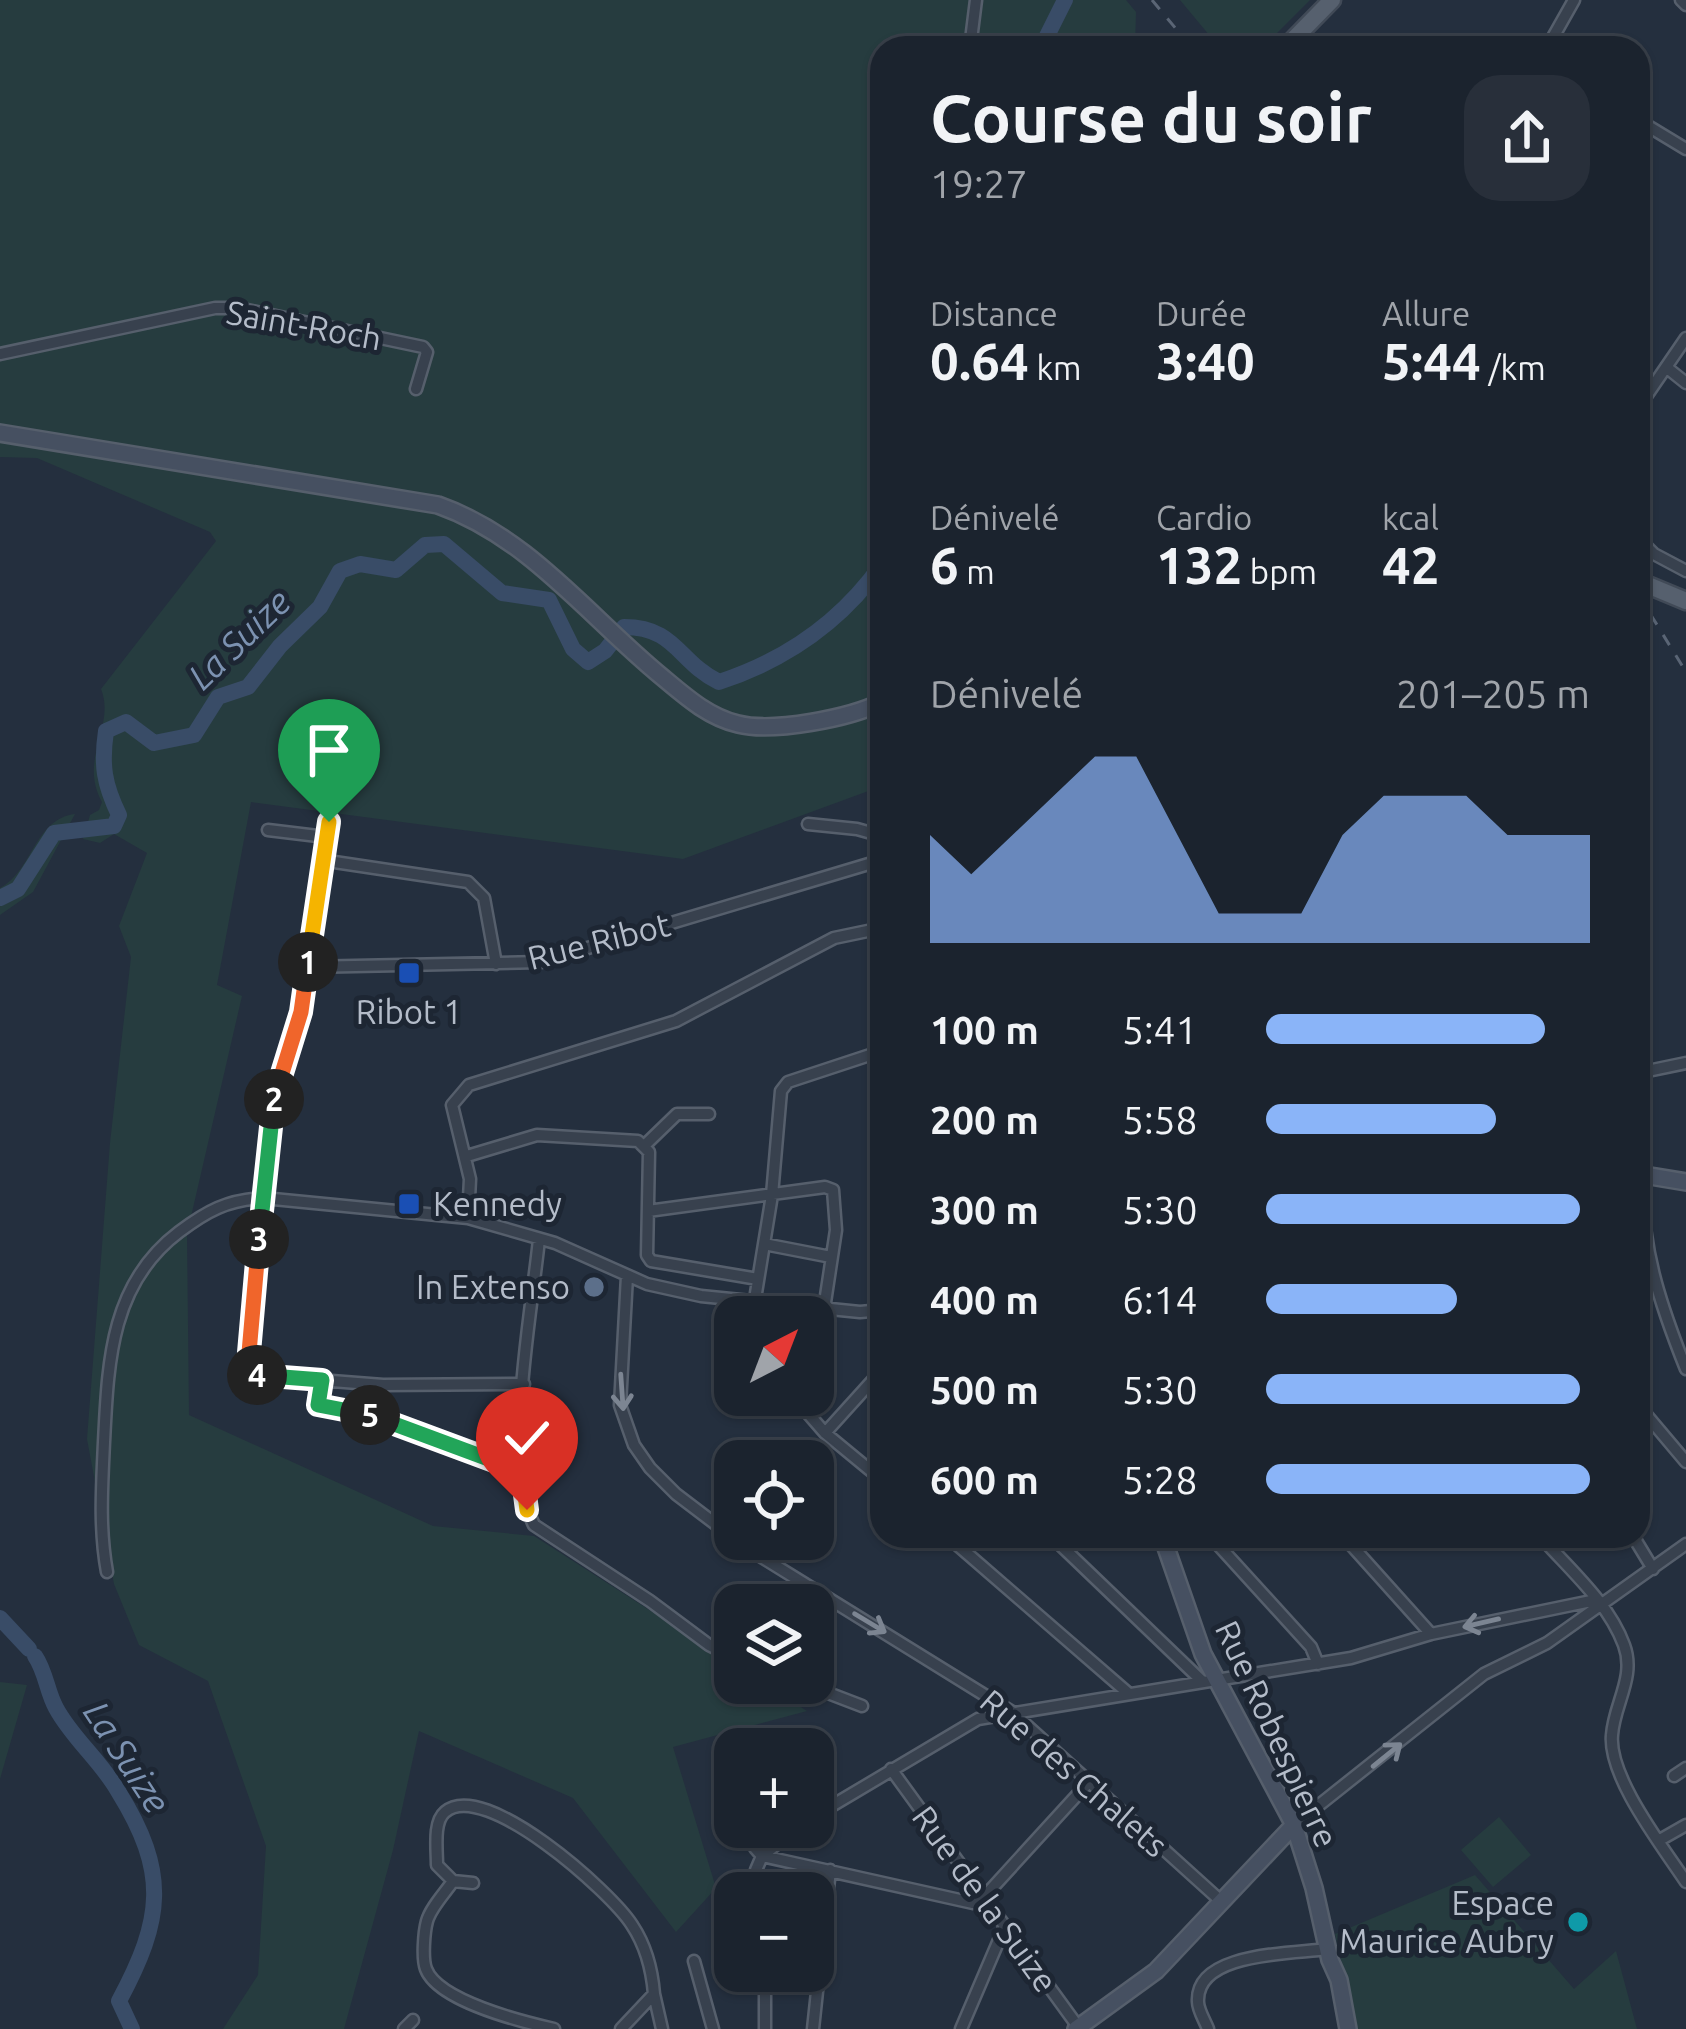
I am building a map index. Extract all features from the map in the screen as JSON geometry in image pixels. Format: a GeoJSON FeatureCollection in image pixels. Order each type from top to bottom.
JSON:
{"type":"FeatureCollection","features":[{"type":"Feature","properties":{"kind":"main road"},"geometry":{"type":"LineString","coordinates":[[1297,36],[1332,0]]}},
{"type":"Feature","properties":{"kind":"main road"},"geometry":{"type":"LineString","coordinates":[[0,433],[438,505],[496,530],[526,553],[696,705],[742,725],[816,721],[870,705]]}},
{"type":"Feature","properties":{"kind":"main road"},"geometry":{"type":"LineString","coordinates":[[1650,586],[1686,601]]}},
{"type":"Feature","properties":{"kind":"main road"},"geometry":{"type":"LineString","coordinates":[[1650,1176],[1686,1182]]}},
{"type":"Feature","properties":{"kind":"main road","name":"Rue Robespierre"},"geometry":{"type":"LineString","coordinates":[[1166,1548],[1208,1680],[1294,1826],[1339,1980],[1348,2029]]}},
{"type":"Feature","properties":{"kind":"main road"},"geometry":{"type":"LineString","coordinates":[[1078,2028],[1156,1971],[1294,1826]]}},
{"type":"Feature","properties":{"kind":"street"},"geometry":{"type":"LineString","coordinates":[[972,36],[976,0]]}},
{"type":"Feature","properties":{"kind":"street"},"geometry":{"type":"LineString","coordinates":[[1554,36],[1574,0]]}},
{"type":"Feature","properties":{"kind":"street"},"geometry":{"type":"LineString","coordinates":[[1650,127],[1686,149]]}},
{"type":"Feature","properties":{"kind":"street","name":"Saint-Roch"},"geometry":{"type":"LineString","coordinates":[[0,354],[215,308],[238,308],[423,347],[427,352],[416,389]]}},
{"type":"Feature","properties":{"kind":"street"},"geometry":{"type":"LineString","coordinates":[[1650,391],[1686,338]]}},
{"type":"Feature","properties":{"kind":"street"},"geometry":{"type":"LineString","coordinates":[[1666,368],[1686,383]]}},
{"type":"Feature","properties":{"kind":"street"},"geometry":{"type":"LineString","coordinates":[[1650,550],[1686,571]]}},
{"type":"Feature","properties":{"kind":"street"},"geometry":{"type":"LineString","coordinates":[[329,822],[301,1012],[271,1109],[248,1364],[255,1375],[383,1385],[524,1384]]}},
{"type":"Feature","properties":{"kind":"street"},"geometry":{"type":"LineString","coordinates":[[808,824],[870,833]]}},
{"type":"Feature","properties":{"kind":"street"},"geometry":{"type":"LineString","coordinates":[[268,830],[326,837]]}},
{"type":"Feature","properties":{"kind":"street"},"geometry":{"type":"LineString","coordinates":[[321,860],[468,882],[484,898],[496,964]]}},
{"type":"Feature","properties":{"kind":"street","name":"Rue Ribot"},"geometry":{"type":"LineString","coordinates":[[307,967],[541,962],[870,864]]}},
{"type":"Feature","properties":{"kind":"street"},"geometry":{"type":"LineString","coordinates":[[468,1218],[470,1179],[452,1105],[469,1085],[676,1022],[834,938],[870,933]]}},
{"type":"Feature","properties":{"kind":"street"},"geometry":{"type":"LineString","coordinates":[[757,1296],[781,1091],[788,1082],[870,1056]]}},
{"type":"Feature","properties":{"kind":"street"},"geometry":{"type":"LineString","coordinates":[[1650,1070],[1686,1063]]}},
{"type":"Feature","properties":{"kind":"street"},"geometry":{"type":"LineString","coordinates":[[645,1145],[677,1114],[709,1114]]}},
{"type":"Feature","properties":{"kind":"street"},"geometry":{"type":"LineString","coordinates":[[466,1156],[537,1135],[638,1141],[649,1152],[647,1255],[651,1261],[758,1279]]}},
{"type":"Feature","properties":{"kind":"street"},"geometry":{"type":"LineString","coordinates":[[648,1211],[825,1187],[833,1190],[836,1230],[826,1296]]}},
{"type":"Feature","properties":{"kind":"street"},"geometry":{"type":"LineString","coordinates":[[107,1572],[99,1529],[107,1370],[125,1297],[166,1241],[232,1199],[468,1218],[539,1239],[627,1276],[714,1297]]}},
{"type":"Feature","properties":{"kind":"street"},"geometry":{"type":"LineString","coordinates":[[539,1239],[520,1430],[527,1510],[535,1525],[714,1648]]}},
{"type":"Feature","properties":{"kind":"street"},"geometry":{"type":"LineString","coordinates":[[764,1244],[831,1257]]}},
{"type":"Feature","properties":{"kind":"street"},"geometry":{"type":"LineString","coordinates":[[1650,1270],[1686,1369]]}},
{"type":"Feature","properties":{"kind":"street","name":"Rue des Chalets"},"geometry":{"type":"LineString","coordinates":[[627,1276],[620,1405],[634,1445],[650,1468],[747,1548],[1012,1712],[1222,1902]]}},
{"type":"Feature","properties":{"kind":"street"},"geometry":{"type":"LineString","coordinates":[[834,1309],[870,1310]]}},
{"type":"Feature","properties":{"kind":"street"},"geometry":{"type":"LineString","coordinates":[[322,1380],[318,1405],[372,1415],[522,1472]]}},
{"type":"Feature","properties":{"kind":"street"},"geometry":{"type":"LineString","coordinates":[[825,1433],[870,1383]]}},
{"type":"Feature","properties":{"kind":"street"},"geometry":{"type":"LineString","coordinates":[[810,1416],[870,1470]]}},
{"type":"Feature","properties":{"kind":"street"},"geometry":{"type":"LineString","coordinates":[[1650,1419],[1686,1462]]}},
{"type":"Feature","properties":{"kind":"street"},"geometry":{"type":"LineString","coordinates":[[1294,1826],[1484,1674],[1547,1643],[1599,1601],[1686,1544]]}},
{"type":"Feature","properties":{"kind":"street"},"geometry":{"type":"LineString","coordinates":[[961,1548],[1128,1694]]}},
{"type":"Feature","properties":{"kind":"street"},"geometry":{"type":"LineString","coordinates":[[1064,1548],[1208,1680]]}},
{"type":"Feature","properties":{"kind":"street"},"geometry":{"type":"LineString","coordinates":[[1221,1548],[1311,1647],[1318,1664]]}},
{"type":"Feature","properties":{"kind":"street"},"geometry":{"type":"LineString","coordinates":[[1353,1548],[1431,1634]]}},
{"type":"Feature","properties":{"kind":"street"},"geometry":{"type":"LineString","coordinates":[[1551,1548],[1599,1601],[1626,1649],[1626,1687],[1612,1736],[1616,1767],[1686,1882]]}},
{"type":"Feature","properties":{"kind":"street"},"geometry":{"type":"LineString","coordinates":[[1640,1548],[1653,1569]]}},
{"type":"Feature","properties":{"kind":"street"},"geometry":{"type":"LineString","coordinates":[[834,1804],[961,1726],[1012,1712],[1318,1664],[1431,1634],[1599,1601]]}},
{"type":"Feature","properties":{"kind":"street"},"geometry":{"type":"LineString","coordinates":[[834,1695],[862,1706]]}},
{"type":"Feature","properties":{"kind":"street","name":"Rue de la Suize"},"geometry":{"type":"LineString","coordinates":[[891,1768],[1078,2028]]}},
{"type":"Feature","properties":{"kind":"street"},"geometry":{"type":"LineString","coordinates":[[1674,1775],[1686,1768]]}},
{"type":"Feature","properties":{"kind":"street"},"geometry":{"type":"LineString","coordinates":[[755,1848],[762,1856],[973,1904],[1089,1782]]}},
{"type":"Feature","properties":{"kind":"street"},"geometry":{"type":"LineString","coordinates":[[473,1883],[453,1881],[437,1865],[438,1822],[455,1807],[492,1809],[556,1853],[622,1911],[652,1966],[662,2029]]}},
{"type":"Feature","properties":{"kind":"street"},"geometry":{"type":"LineString","coordinates":[[1658,1841],[1686,1825]]}},
{"type":"Feature","properties":{"kind":"street"},"geometry":{"type":"LineString","coordinates":[[756,1872],[762,1856],[772,1848]]}},
{"type":"Feature","properties":{"kind":"street"},"geometry":{"type":"LineString","coordinates":[[813,2029],[830,1870]]}},
{"type":"Feature","properties":{"kind":"street"},"geometry":{"type":"LineString","coordinates":[[453,1881],[427,1919],[424,1967],[456,1995],[492,2012],[554,2029]]}},
{"type":"Feature","properties":{"kind":"street"},"geometry":{"type":"LineString","coordinates":[[961,2029],[1005,1926]]}},
{"type":"Feature","properties":{"kind":"street"},"geometry":{"type":"LineString","coordinates":[[1208,2029],[1198,2003],[1202,1981],[1217,1965],[1327,1949]]}},
{"type":"Feature","properties":{"kind":"street"},"geometry":{"type":"LineString","coordinates":[[694,1961],[713,2029]]}},
{"type":"Feature","properties":{"kind":"street"},"geometry":{"type":"LineString","coordinates":[[765,1992],[765,2029]]}},
{"type":"Feature","properties":{"kind":"street"},"geometry":{"type":"LineString","coordinates":[[621,2029],[654,1994]]}},
{"type":"Feature","properties":{"kind":"street"},"geometry":{"type":"LineString","coordinates":[[492,2012],[493,2029]]}},
{"type":"Feature","properties":{"kind":"green space"},"geometry":{"type":"Polygon","coordinates":[[[0,0],[1126,0],[1136,12],[1135,36],[870,36],[870,790],[683,859],[251,802],[217,985],[242,996],[187,1234],[189,1415],[433,1526],[534,1536],[714,1652],[714,1704],[796,1704],[807,1711],[744,1728],[714,1728],[714,1736],[673,1747],[714,1881],[714,1890],[676,1932],[573,1798],[419,1731],[393,1850],[344,2029],[223,2029],[258,1975],[266,1846],[208,1681],[139,1645],[114,1584],[87,1439],[110,1143],[131,957],[119,926],[147,853],[114,834],[100,843],[83,839],[90,815],[102,802],[94,771],[104,716],[101,689],[216,541],[210,532],[37,458],[0,457],[0,0]]]}},
{"type":"Feature","properties":{"kind":"green space"},"geometry":{"type":"Polygon","coordinates":[[[1180,0],[1310,0],[1274,36],[1210,36],[1180,0]]]}},
{"type":"Feature","properties":{"kind":"green space"},"geometry":{"type":"Polygon","coordinates":[[[75,814],[33,892],[0,915],[0,888],[20,870],[51,825],[75,814]]]}},
{"type":"Feature","properties":{"kind":"green space"},"geometry":{"type":"Polygon","coordinates":[[[0,1682],[27,1685],[0,1779],[0,1682]]]}},
{"type":"Feature","properties":{"kind":"green space"},"geometry":{"type":"Polygon","coordinates":[[[1499,1817],[1531,1855],[1493,1887],[1461,1850],[1499,1817]]]}},
{"type":"Feature","properties":{"kind":"green space"},"geometry":{"type":"Polygon","coordinates":[[[1475,1875],[1574,1989],[1616,1951],[1637,2029],[1357,2029],[1335,1934],[1475,1875]]]}},
{"type":"Feature","properties":{"kind":"waterway","name":"La Suize"},"geometry":{"type":"LineString","coordinates":[[1047,36],[1065,0]]}},
{"type":"Feature","properties":{"kind":"waterway","name":"La Suize"},"geometry":{"type":"LineString","coordinates":[[0,898],[18,889],[54,833],[114,826],[119,815],[105,774],[106,731],[126,722],[154,743],[194,735],[218,697],[248,687],[280,646],[320,607],[340,571],[360,564],[396,570],[425,545],[444,544],[502,593],[549,600],[573,649],[588,662],[605,651],[624,627],[641,629],[666,639],[719,682],[767,662],[810,636],[870,580]]}},
{"type":"Feature","properties":{"kind":"waterway","name":"La Suize"},"geometry":{"type":"LineString","coordinates":[[0,1618],[29,1649]]}},
{"type":"Feature","properties":{"kind":"waterway","name":"La Suize"},"geometry":{"type":"LineString","coordinates":[[35,1656],[56,1708],[111,1780],[146,1847],[154,1896],[151,1920],[145,1945],[119,2001],[132,2029]]}},
{"type":"Feature","properties":{"kind":"railway"},"geometry":{"type":"LineString","coordinates":[[1152,0],[1182,36]]}},
{"type":"Feature","properties":{"kind":"railway"},"geometry":{"type":"LineString","coordinates":[[1650,614],[1686,672]]}},
{"type":"Feature","properties":{"kind":"place","name":"Ribot 1"},"geometry":{"type":"Point","coordinates":[409,973]}},
{"type":"Feature","properties":{"kind":"place","name":"Kennedy"},"geometry":{"type":"Point","coordinates":[409,1204]}},
{"type":"Feature","properties":{"kind":"place","name":"In Extenso"},"geometry":{"type":"Point","coordinates":[594,1287]}},
{"type":"Feature","properties":{"kind":"place","name":"Espace Maurice Aubry"},"geometry":{"type":"Point","coordinates":[1578,1922]}},
{"type":"Feature","properties":{"kind":"route"},"geometry":{"type":"LineString","coordinates":[[329,822],[301,1012],[271,1109],[248,1364],[255,1375],[322,1380],[318,1405],[372,1415],[522,1472],[527,1510]]}}]}
